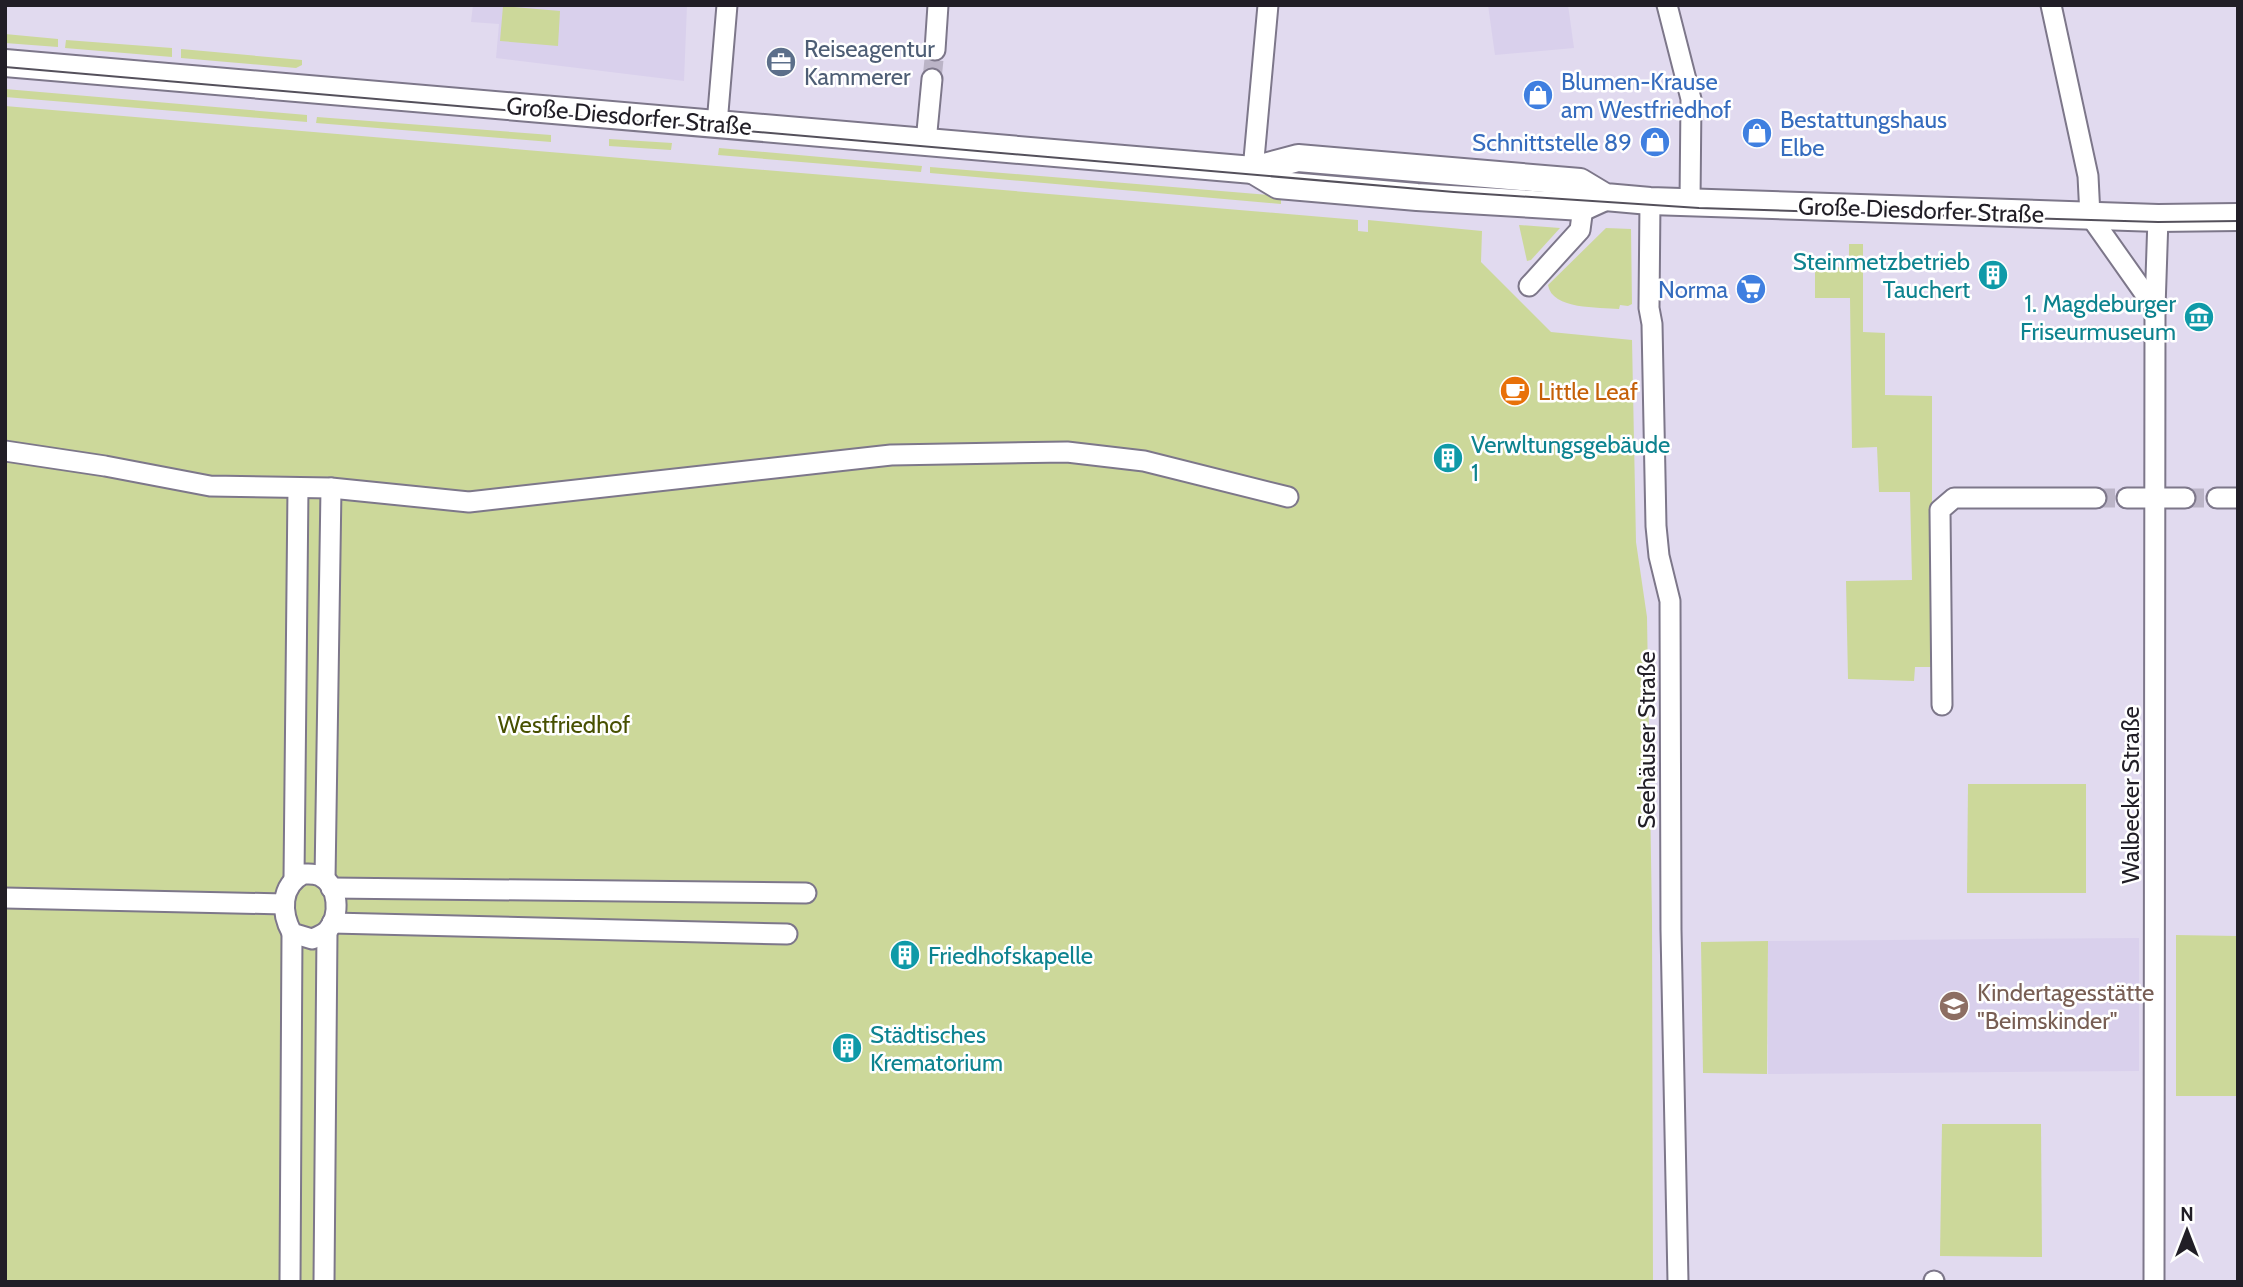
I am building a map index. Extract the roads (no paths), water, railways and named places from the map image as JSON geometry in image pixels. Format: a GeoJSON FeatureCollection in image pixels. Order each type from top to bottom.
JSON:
{"type":"FeatureCollection","features":[{"type":"Feature","properties":{"kind":"main road","name":"Große Diesdorfer Straße"},"geometry":{"type":"LineString","coordinates":[[5,63],[1253,170],[1278,185],[1416,197],[1690,202],[2158,218],[2238,217]]}},
{"type":"Feature","properties":{"kind":"street"},"geometry":{"type":"LineString","coordinates":[[717,124],[727,5]]}},
{"type":"Feature","properties":{"kind":"street"},"geometry":{"type":"LineString","coordinates":[[934,50],[938,5]]}},
{"type":"Feature","properties":{"kind":"street"},"geometry":{"type":"LineString","coordinates":[[1253,170],[1268,5]]}},
{"type":"Feature","properties":{"kind":"street"},"geometry":{"type":"LineString","coordinates":[[1667,5],[1691,99],[1690,202]]}},
{"type":"Feature","properties":{"kind":"street"},"geometry":{"type":"LineString","coordinates":[[2051,5],[2088,176],[2090,216],[2154,307]]}},
{"type":"Feature","properties":{"kind":"street"},"geometry":{"type":"LineString","coordinates":[[926,142],[932,79]]}},
{"type":"Feature","properties":{"kind":"street","name":"Seehäuser Straße"},"geometry":{"type":"LineString","coordinates":[[1650,201],[1649,308],[1652,324],[1656,526],[1659,556],[1670,601],[1671,930],[1678,1282]]}},
{"type":"Feature","properties":{"kind":"street"},"geometry":{"type":"LineString","coordinates":[[1529,286],[1580,230],[1594,202]]}},
{"type":"Feature","properties":{"kind":"street","name":"Walbecker Straße"},"geometry":{"type":"LineString","coordinates":[[2154,1282],[2154,307],[2158,218]]}},
{"type":"Feature","properties":{"kind":"street"},"geometry":{"type":"LineString","coordinates":[[5,451],[210,486],[331,488],[469,502],[891,456],[1040,452],[1093,454],[1144,461],[1288,498]]}},
{"type":"Feature","properties":{"kind":"street"},"geometry":{"type":"LineString","coordinates":[[290,1282],[292,933],[287,924],[284,904],[286,891],[294,878],[298,488]]}},
{"type":"Feature","properties":{"kind":"street"},"geometry":{"type":"LineString","coordinates":[[328,883],[331,488]]}},
{"type":"Feature","properties":{"kind":"street"},"geometry":{"type":"LineString","coordinates":[[1942,705],[1940,510],[1954,498],[2096,498]]}},
{"type":"Feature","properties":{"kind":"street"},"geometry":{"type":"LineString","coordinates":[[2127,498],[2185,498]]}},
{"type":"Feature","properties":{"kind":"street"},"geometry":{"type":"LineString","coordinates":[[2217,499],[2238,499]]}},
{"type":"Feature","properties":{"kind":"street"},"geometry":{"type":"LineString","coordinates":[[294,878],[303,874],[317,874],[328,883],[336,895],[336,906],[329,928],[324,1282]]}},
{"type":"Feature","properties":{"kind":"street"},"geometry":{"type":"LineString","coordinates":[[328,883],[806,893]]}},
{"type":"Feature","properties":{"kind":"street"},"geometry":{"type":"LineString","coordinates":[[5,898],[284,904]]}},
{"type":"Feature","properties":{"kind":"street"},"geometry":{"type":"LineString","coordinates":[[292,933],[312,939],[329,928],[787,934]]}},
{"type":"Feature","properties":{"kind":"tunnel"},"geometry":{"type":"LineString","coordinates":[[932,79],[935,50]]}},
{"type":"Feature","properties":{"kind":"tunnel"},"geometry":{"type":"LineString","coordinates":[[2096,498],[2127,498]]}},
{"type":"Feature","properties":{"kind":"tunnel"},"geometry":{"type":"LineString","coordinates":[[2185,498],[2217,498]]}},
{"type":"Feature","properties":{"kind":"tram line"},"geometry":{"type":"LineString","coordinates":[[5,67],[1454,192],[1699,208],[2158,222],[2238,221]]}},
{"type":"Feature","properties":{"kind":"place","name":"Reiseagentur Kammerer"},"geometry":{"type":"Point","coordinates":[781,62]}},
{"type":"Feature","properties":{"kind":"place","name":"Blumen-Krause am Westfriedhof"},"geometry":{"type":"Point","coordinates":[1538,95]}},
{"type":"Feature","properties":{"kind":"place","name":"Bestattungshaus Elbe"},"geometry":{"type":"Point","coordinates":[1757,133]}},
{"type":"Feature","properties":{"kind":"place","name":"Schnittstelle 89"},"geometry":{"type":"Point","coordinates":[1655,142]}},
{"type":"Feature","properties":{"kind":"place","name":"Steinmetzbetrieb Tauchert"},"geometry":{"type":"Point","coordinates":[1993,275]}},
{"type":"Feature","properties":{"kind":"place","name":"Norma"},"geometry":{"type":"Point","coordinates":[1751,289]}},
{"type":"Feature","properties":{"kind":"place","name":"1. Magdeburger Friseurmuseum"},"geometry":{"type":"Point","coordinates":[2199,317]}},
{"type":"Feature","properties":{"kind":"place","name":"Little Leaf"},"geometry":{"type":"Point","coordinates":[1515,391]}},
{"type":"Feature","properties":{"kind":"place","name":"Verwltungsgebäude 1"},"geometry":{"type":"Point","coordinates":[1448,458]}},
{"type":"Feature","properties":{"kind":"place","name":"Friedhofskapelle"},"geometry":{"type":"Point","coordinates":[905,955]}},
{"type":"Feature","properties":{"kind":"place","name":"Kindertagesstätte \"Beimskinder\""},"geometry":{"type":"Point","coordinates":[1954,1006]}},
{"type":"Feature","properties":{"kind":"place","name":"Städtisches Krematorium"},"geometry":{"type":"Point","coordinates":[847,1048]}},
{"type":"Feature","properties":{"kind":"park label","name":"Westfriedhof"},"geometry":{"type":"Point","coordinates":[564,724]}}]}
